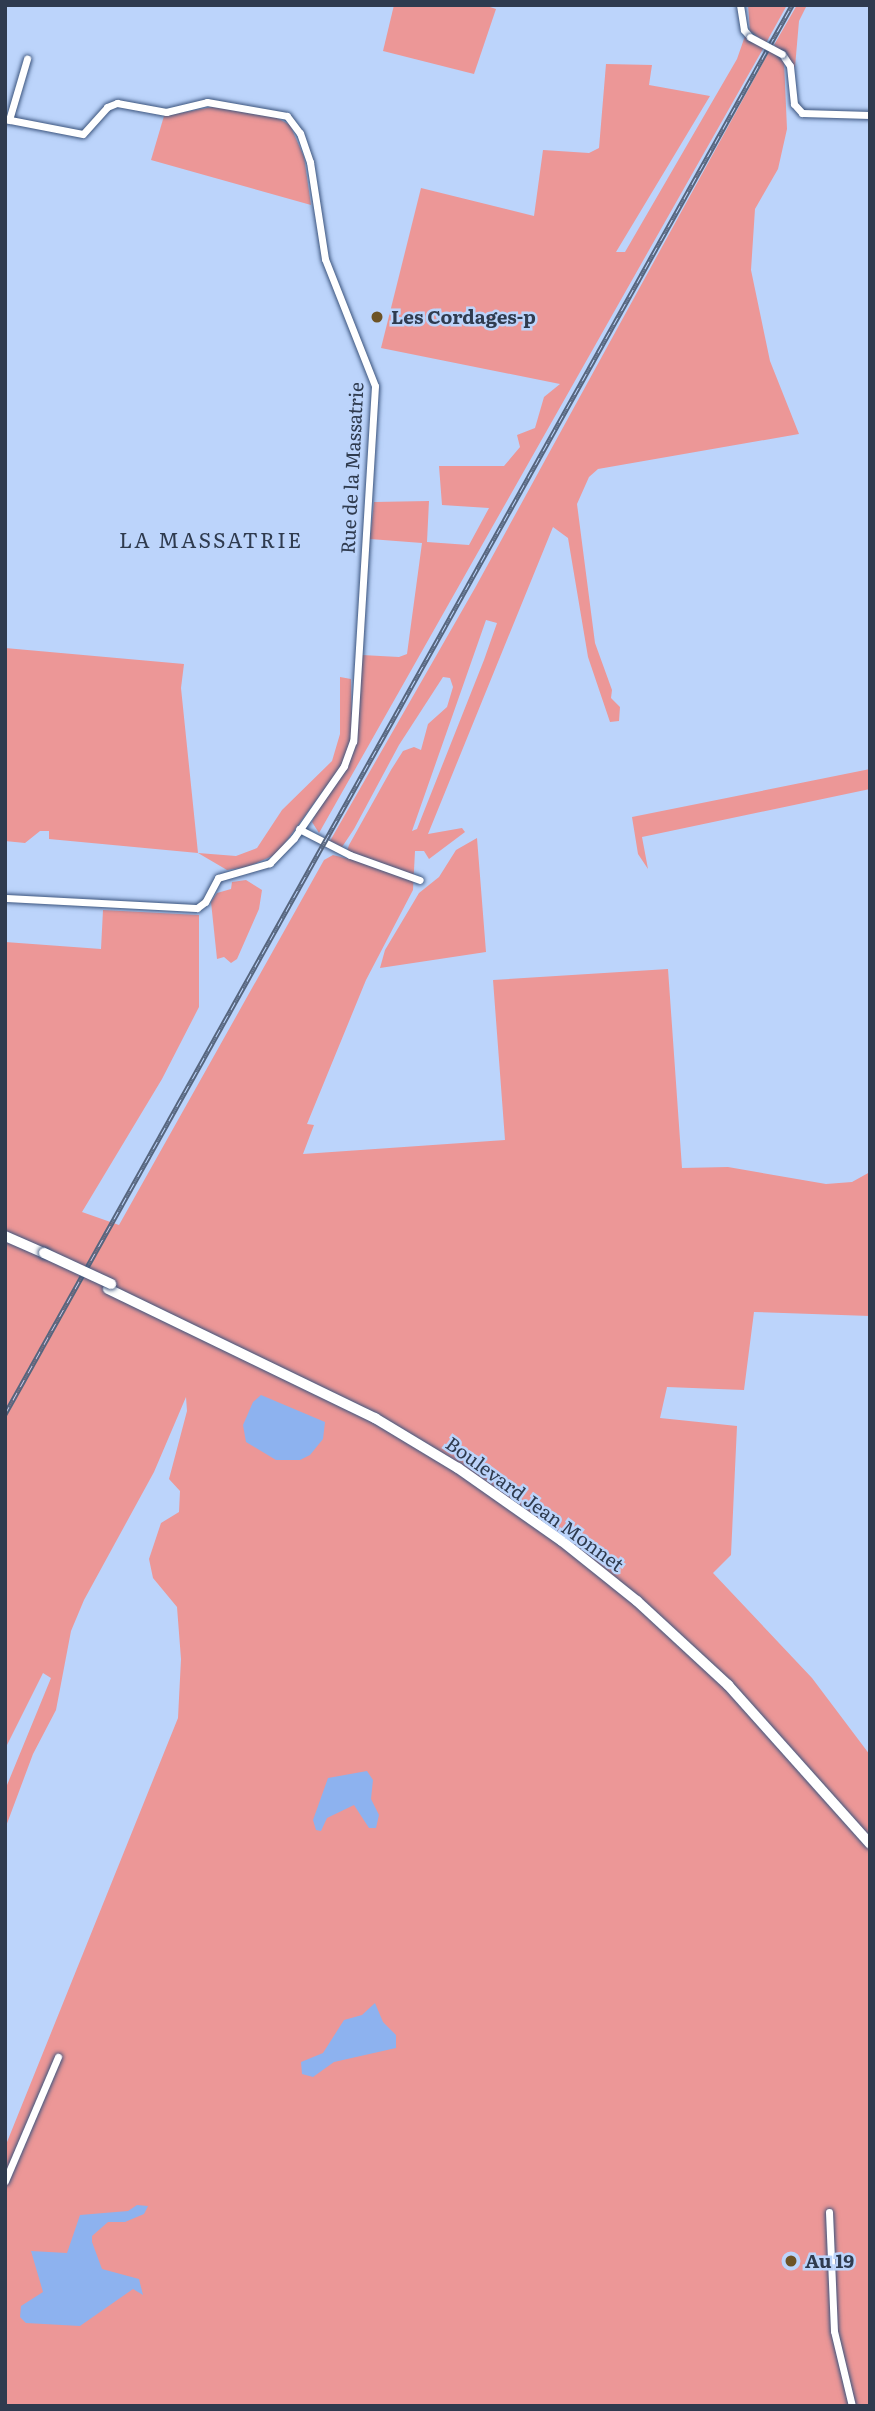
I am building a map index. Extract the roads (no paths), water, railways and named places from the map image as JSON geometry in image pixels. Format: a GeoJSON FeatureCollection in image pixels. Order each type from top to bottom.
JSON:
{"type":"FeatureCollection","features":[{"type":"Feature","properties":{"kind":"main road"},"geometry":{"type":"LineString","coordinates":[[5,1236],[110,1286]]}},
{"type":"Feature","properties":{"kind":"main road"},"geometry":{"type":"LineString","coordinates":[[5,1242],[43,1256]]}},
{"type":"Feature","properties":{"kind":"main road","name":"Boulevard Jean Monnet"},"geometry":{"type":"LineString","coordinates":[[110,1286],[355,1401],[520,1503],[600,1563],[717,1667],[788,1740],[870,1836]]}},
{"type":"Feature","properties":{"kind":"main road","name":"Boulevard Jean Monnet"},"geometry":{"type":"LineString","coordinates":[[110,1286],[352,1405],[516,1508],[588,1561],[705,1663],[785,1744],[870,1844]]}},
{"type":"Feature","properties":{"kind":"street"},"geometry":{"type":"LineString","coordinates":[[740,5],[744,30],[750,37],[782,54],[790,66],[794,104],[802,113],[870,115]]}},
{"type":"Feature","properties":{"kind":"street"},"geometry":{"type":"LineString","coordinates":[[7,120],[27,59]]}},
{"type":"Feature","properties":{"kind":"street","name":"Rue de la Massatrie"},"geometry":{"type":"LineString","coordinates":[[7,120],[83,134],[107,107],[117,103],[166,112],[207,102],[279,112],[292,120],[300,133],[310,163],[325,259],[375,386],[353,741],[344,766],[299,829]]}},
{"type":"Feature","properties":{"kind":"street"},"geometry":{"type":"LineString","coordinates":[[5,898],[197,908],[205,902],[218,878],[270,863],[299,829],[351,855],[420,880]]}},
{"type":"Feature","properties":{"kind":"street"},"geometry":{"type":"LineString","coordinates":[[5,2181],[58,2057]]}},
{"type":"Feature","properties":{"kind":"street"},"geometry":{"type":"LineString","coordinates":[[829,2212],[834,2331],[852,2406]]}},
{"type":"Feature","properties":{"kind":"water"},"geometry":{"type":"Polygon","coordinates":[[[261,1395],[325,1422],[323,1439],[310,1455],[300,1460],[276,1460],[246,1442],[243,1425],[253,1402],[261,1395]]]}},
{"type":"Feature","properties":{"kind":"water"},"geometry":{"type":"Polygon","coordinates":[[[367,1771],[373,1780],[371,1799],[379,1815],[376,1828],[369,1828],[354,1805],[327,1818],[321,1831],[316,1830],[313,1820],[328,1778],[367,1771]]]}},
{"type":"Feature","properties":{"kind":"water"},"geometry":{"type":"Polygon","coordinates":[[[375,2003],[383,2022],[396,2035],[396,2048],[334,2062],[313,2077],[302,2074],[301,2062],[323,2053],[344,2020],[362,2015],[375,2003]]]}},
{"type":"Feature","properties":{"kind":"water"},"geometry":{"type":"Polygon","coordinates":[[[137,2205],[148,2206],[144,2214],[125,2222],[108,2222],[92,2236],[92,2242],[102,2269],[139,2279],[143,2295],[133,2289],[80,2326],[26,2323],[20,2317],[21,2306],[43,2292],[31,2251],[67,2253],[80,2215],[128,2211],[137,2205]]]}},
{"type":"Feature","properties":{"kind":"railway"},"geometry":{"type":"LineString","coordinates":[[5,1414],[792,5]]}},
{"type":"Feature","properties":{"kind":"place","name":"Les Cordages-p"},"geometry":{"type":"Point","coordinates":[377,317]}},
{"type":"Feature","properties":{"kind":"place","name":"Au 19"},"geometry":{"type":"Point","coordinates":[791,2261]}},
{"type":"Feature","properties":{"kind":"district","name":"LA MASSATRIE"},"geometry":{"type":"Point","coordinates":[211,539]}}]}
